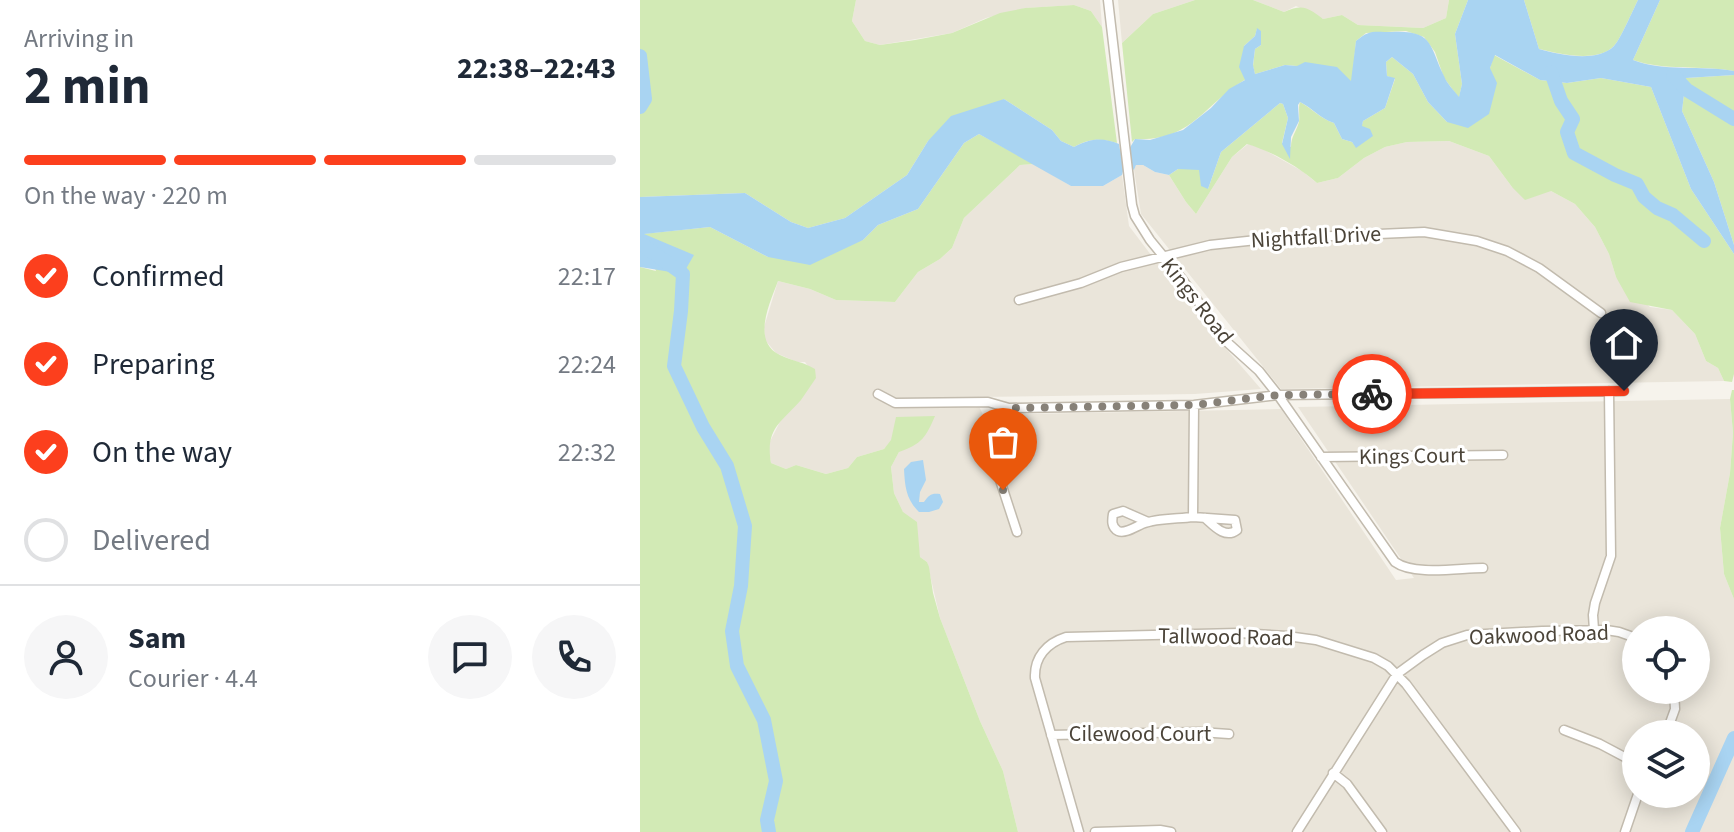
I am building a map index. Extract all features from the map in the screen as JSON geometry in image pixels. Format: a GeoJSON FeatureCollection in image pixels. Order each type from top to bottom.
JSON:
{"type":"FeatureCollection","features":[{"type":"Feature","properties":{"kind":"street","name":"Kings Road"},"geometry":{"type":"LineString","coordinates":[[1108,0],[1135,216],[1150,240],[1228,343],[1259,371],[1278,395],[1395,562],[1417,570],[1483,568]]}},
{"type":"Feature","properties":{"kind":"street","name":"Nightfall Drive"},"geometry":{"type":"LineString","coordinates":[[1019,300],[1081,283],[1121,267],[1210,245],[1266,239],[1424,232],[1477,241],[1507,251],[1539,268],[1601,313]]}},
{"type":"Feature","properties":{"kind":"street"},"geometry":{"type":"LineString","coordinates":[[1594,630],[1595,603],[1611,556],[1609,391]]}},
{"type":"Feature","properties":{"kind":"street"},"geometry":{"type":"LineString","coordinates":[[878,394],[895,403],[988,402],[1014,408],[1194,405],[1278,395],[1624,391]]}},
{"type":"Feature","properties":{"kind":"street"},"geometry":{"type":"LineString","coordinates":[[1193,517],[1194,405]]}},
{"type":"Feature","properties":{"kind":"street"},"geometry":{"type":"LineString","coordinates":[[1014,408],[1012,441],[1001,465],[1000,480],[1017,532]]}},
{"type":"Feature","properties":{"kind":"street","name":"Kings Court"},"geometry":{"type":"LineString","coordinates":[[1321,457],[1503,455]]}},
{"type":"Feature","properties":{"kind":"street"},"geometry":{"type":"LineString","coordinates":[[1148,522],[1205,518]]}},
{"type":"Feature","properties":{"kind":"street","name":"Oakwood Road"},"geometry":{"type":"LineString","coordinates":[[1297,832],[1397,674],[1442,643],[1467,635],[1594,630],[1622,633]]}},
{"type":"Feature","properties":{"kind":"street","name":"Tallwood Road"},"geometry":{"type":"LineString","coordinates":[[1079,832],[1038,689],[1035,669],[1045,648],[1055,640],[1066,637],[1239,633],[1316,640],[1374,658],[1397,674],[1516,832]]}},
{"type":"Feature","properties":{"kind":"street"},"geometry":{"type":"LineString","coordinates":[[1564,730],[1622,756]]}},
{"type":"Feature","properties":{"kind":"street","name":"Cilewood Court"},"geometry":{"type":"LineString","coordinates":[[1051,735],[1229,734]]}},
{"type":"Feature","properties":{"kind":"street"},"geometry":{"type":"LineString","coordinates":[[1333,773],[1347,784],[1382,832]]}},
{"type":"Feature","properties":{"kind":"street"},"geometry":{"type":"LineString","coordinates":[[1625,832],[1633,808]]}},
{"type":"Feature","properties":{"kind":"street"},"geometry":{"type":"LineString","coordinates":[[1095,832],[1171,832]]}},
{"type":"Feature","properties":{"kind":"shaded area"},"geometry":{"type":"Polygon","coordinates":[[[856,0],[1100,0],[1102,27],[1091,11],[1074,5],[1026,8],[986,18],[952,33],[880,45],[865,41],[852,21],[856,0]]]}},
{"type":"Feature","properties":{"kind":"shaded area"},"geometry":{"type":"Polygon","coordinates":[[[1118,0],[1195,0],[1153,14],[1122,43],[1118,0]]]}},
{"type":"Feature","properties":{"kind":"shaded area"},"geometry":{"type":"Polygon","coordinates":[[[1253,0],[1449,0],[1446,18],[1423,28],[1358,25],[1342,15],[1323,19],[1296,6],[1284,12],[1253,0]]]}},
{"type":"Feature","properties":{"kind":"shaded area"},"geometry":{"type":"Polygon","coordinates":[[[1449,141],[1489,156],[1512,187],[1551,191],[1575,204],[1595,227],[1609,254],[1616,277],[1650,307],[1672,310],[1695,334],[1706,361],[1718,368],[1724,381],[1281,389],[1141,214],[1134,170],[1136,165],[1169,175],[1196,214],[1232,157],[1248,144],[1302,171],[1317,183],[1338,178],[1385,147],[1407,142],[1449,141]]]}},
{"type":"Feature","properties":{"kind":"shaded area"},"geometry":{"type":"Polygon","coordinates":[[[1034,164],[1071,186],[1103,186],[1122,175],[1129,226],[1196,314],[1261,389],[1195,394],[975,397],[983,415],[1281,409],[1396,580],[1414,578],[1298,407],[1730,399],[1733,433],[1730,473],[1720,528],[1724,574],[1734,599],[1734,832],[1018,832],[1003,771],[940,618],[927,562],[920,557],[918,545],[894,493],[891,467],[899,452],[891,441],[884,449],[857,457],[848,468],[826,474],[796,465],[786,469],[771,463],[768,445],[781,420],[816,377],[805,362],[776,353],[765,340],[764,327],[778,281],[836,300],[895,302],[918,272],[952,248],[964,218],[1020,165],[1034,164]]]}},
{"type":"Feature","properties":{"kind":"green space"},"geometry":{"type":"Polygon","coordinates":[[[640,0],[856,0],[852,21],[865,41],[880,45],[952,33],[1000,13],[1074,5],[1091,11],[1102,27],[1117,143],[1095,140],[1074,147],[1061,141],[1052,130],[1004,99],[928,141],[907,175],[845,218],[808,228],[791,222],[745,193],[640,197],[640,0]]]}},
{"type":"Feature","properties":{"kind":"green space"},"geometry":{"type":"Polygon","coordinates":[[[1195,0],[1253,0],[1284,12],[1305,8],[1323,19],[1342,15],[1358,25],[1423,28],[1446,18],[1449,0],[1468,0],[1455,34],[1462,84],[1459,98],[1444,78],[1435,52],[1424,37],[1406,31],[1366,33],[1356,41],[1352,82],[1285,65],[1255,74],[1255,49],[1261,45],[1261,32],[1257,29],[1255,36],[1244,46],[1246,79],[1184,128],[1132,142],[1122,43],[1153,14],[1195,0]]]}},
{"type":"Feature","properties":{"kind":"green space"},"geometry":{"type":"Polygon","coordinates":[[[1524,0],[1638,0],[1614,46],[1598,54],[1578,56],[1539,49],[1524,0]]]}},
{"type":"Feature","properties":{"kind":"green space"},"geometry":{"type":"Polygon","coordinates":[[[1660,0],[1734,0],[1734,71],[1657,66],[1633,60],[1660,0]]]}},
{"type":"Feature","properties":{"kind":"green space"},"geometry":{"type":"Polygon","coordinates":[[[1494,55],[1540,80],[1567,83],[1601,78],[1651,87],[1691,189],[1734,254],[1732,382],[1724,381],[1718,368],[1706,361],[1695,334],[1672,310],[1630,302],[1595,227],[1575,204],[1551,191],[1525,200],[1489,156],[1449,141],[1407,142],[1385,147],[1338,178],[1317,183],[1284,160],[1247,144],[1232,157],[1196,214],[1169,175],[1178,169],[1199,169],[1208,189],[1221,152],[1280,103],[1288,118],[1282,143],[1291,147],[1299,122],[1300,102],[1334,123],[1342,139],[1356,147],[1363,121],[1385,108],[1395,79],[1387,76],[1386,62],[1392,57],[1413,74],[1428,102],[1447,122],[1490,68],[1494,55]]]}},
{"type":"Feature","properties":{"kind":"green space"},"geometry":{"type":"Polygon","coordinates":[[[1734,75],[1734,245],[1714,182],[1682,111],[1686,78],[1734,75]]]}},
{"type":"Feature","properties":{"kind":"green space"},"geometry":{"type":"Polygon","coordinates":[[[979,134],[1034,164],[1020,165],[964,218],[952,248],[918,272],[895,302],[836,300],[778,281],[767,310],[766,341],[780,355],[815,369],[816,378],[776,427],[770,451],[771,463],[786,469],[796,465],[826,474],[848,468],[857,457],[884,449],[891,440],[896,417],[935,416],[922,439],[899,452],[891,467],[894,493],[903,512],[917,522],[920,557],[929,567],[940,618],[1003,771],[1018,832],[640,832],[640,267],[656,271],[642,234],[710,227],[768,257],[863,240],[878,225],[918,209],[964,143],[979,134]]]}},
{"type":"Feature","properties":{"kind":"green space"},"geometry":{"type":"Polygon","coordinates":[[[1732,390],[1734,599],[1724,574],[1720,528],[1730,473],[1732,390]]]}},
{"type":"Feature","properties":{"kind":"water"},"geometry":{"type":"Polygon","coordinates":[[[1468,0],[1524,0],[1539,49],[1588,56],[1614,46],[1638,0],[1660,0],[1633,60],[1657,66],[1734,71],[1734,75],[1686,78],[1682,111],[1714,182],[1734,245],[1734,254],[1691,189],[1651,87],[1601,78],[1567,83],[1540,80],[1495,55],[1490,68],[1497,83],[1489,114],[1468,128],[1447,122],[1428,102],[1413,74],[1392,57],[1386,62],[1387,76],[1395,78],[1385,108],[1363,121],[1362,126],[1370,129],[1373,136],[1356,148],[1352,142],[1342,139],[1334,123],[1300,102],[1299,121],[1291,137],[1290,159],[1282,144],[1288,118],[1280,103],[1221,152],[1208,189],[1201,186],[1199,170],[1178,169],[1169,175],[1143,165],[1136,165],[1134,170],[1124,167],[1122,175],[1103,186],[1071,186],[979,134],[964,143],[918,209],[878,225],[863,240],[810,265],[768,257],[710,227],[644,234],[694,255],[683,274],[640,267],[640,197],[745,193],[791,222],[808,228],[845,218],[907,175],[928,141],[951,116],[1004,99],[1052,130],[1061,141],[1074,147],[1091,140],[1107,140],[1119,144],[1122,152],[1128,151],[1135,139],[1150,140],[1183,130],[1229,89],[1245,80],[1239,67],[1244,46],[1255,36],[1257,28],[1261,31],[1261,45],[1255,49],[1255,74],[1305,62],[1337,67],[1351,81],[1356,41],[1361,37],[1376,32],[1416,34],[1428,42],[1445,79],[1459,97],[1462,84],[1455,34],[1468,0]]]}},
{"type":"Feature","properties":{"kind":"water"},"geometry":{"type":"Polygon","coordinates":[[[923,460],[926,480],[919,502],[924,502],[930,495],[940,494],[943,502],[939,509],[929,512],[919,512],[915,507],[905,481],[904,469],[911,462],[923,460]]]}},
{"type":"Feature","properties":{"kind":"waterway"},"geometry":{"type":"LineString","coordinates":[[640,56],[645,99],[640,107]]}},
{"type":"Feature","properties":{"kind":"waterway"},"geometry":{"type":"LineString","coordinates":[[1551,72],[1561,101],[1573,119],[1567,132],[1574,153],[1637,184],[1644,197],[1657,208],[1673,215],[1704,241]]}},
{"type":"Feature","properties":{"kind":"waterway"},"geometry":{"type":"LineString","coordinates":[[1673,75],[1687,90],[1734,119]]}},
{"type":"Feature","properties":{"kind":"waterway"},"geometry":{"type":"LineString","coordinates":[[640,243],[683,274],[674,366],[703,427],[727,466],[745,526],[741,586],[732,631],[737,666],[764,720],[776,781],[767,820],[769,832]]}},
{"type":"Feature","properties":{"kind":"waterway"},"geometry":{"type":"LineString","coordinates":[[1692,832],[1734,738]]}},
{"type":"Feature","properties":{"kind":"way so far"},"geometry":{"type":"LineString","coordinates":[[1003,490],[1001,465],[1012,441],[1014,408],[1194,405],[1278,395],[1372,394]]}},
{"type":"Feature","properties":{"kind":"route"},"geometry":{"type":"LineString","coordinates":[[1372,394],[1624,391]]}}]}
